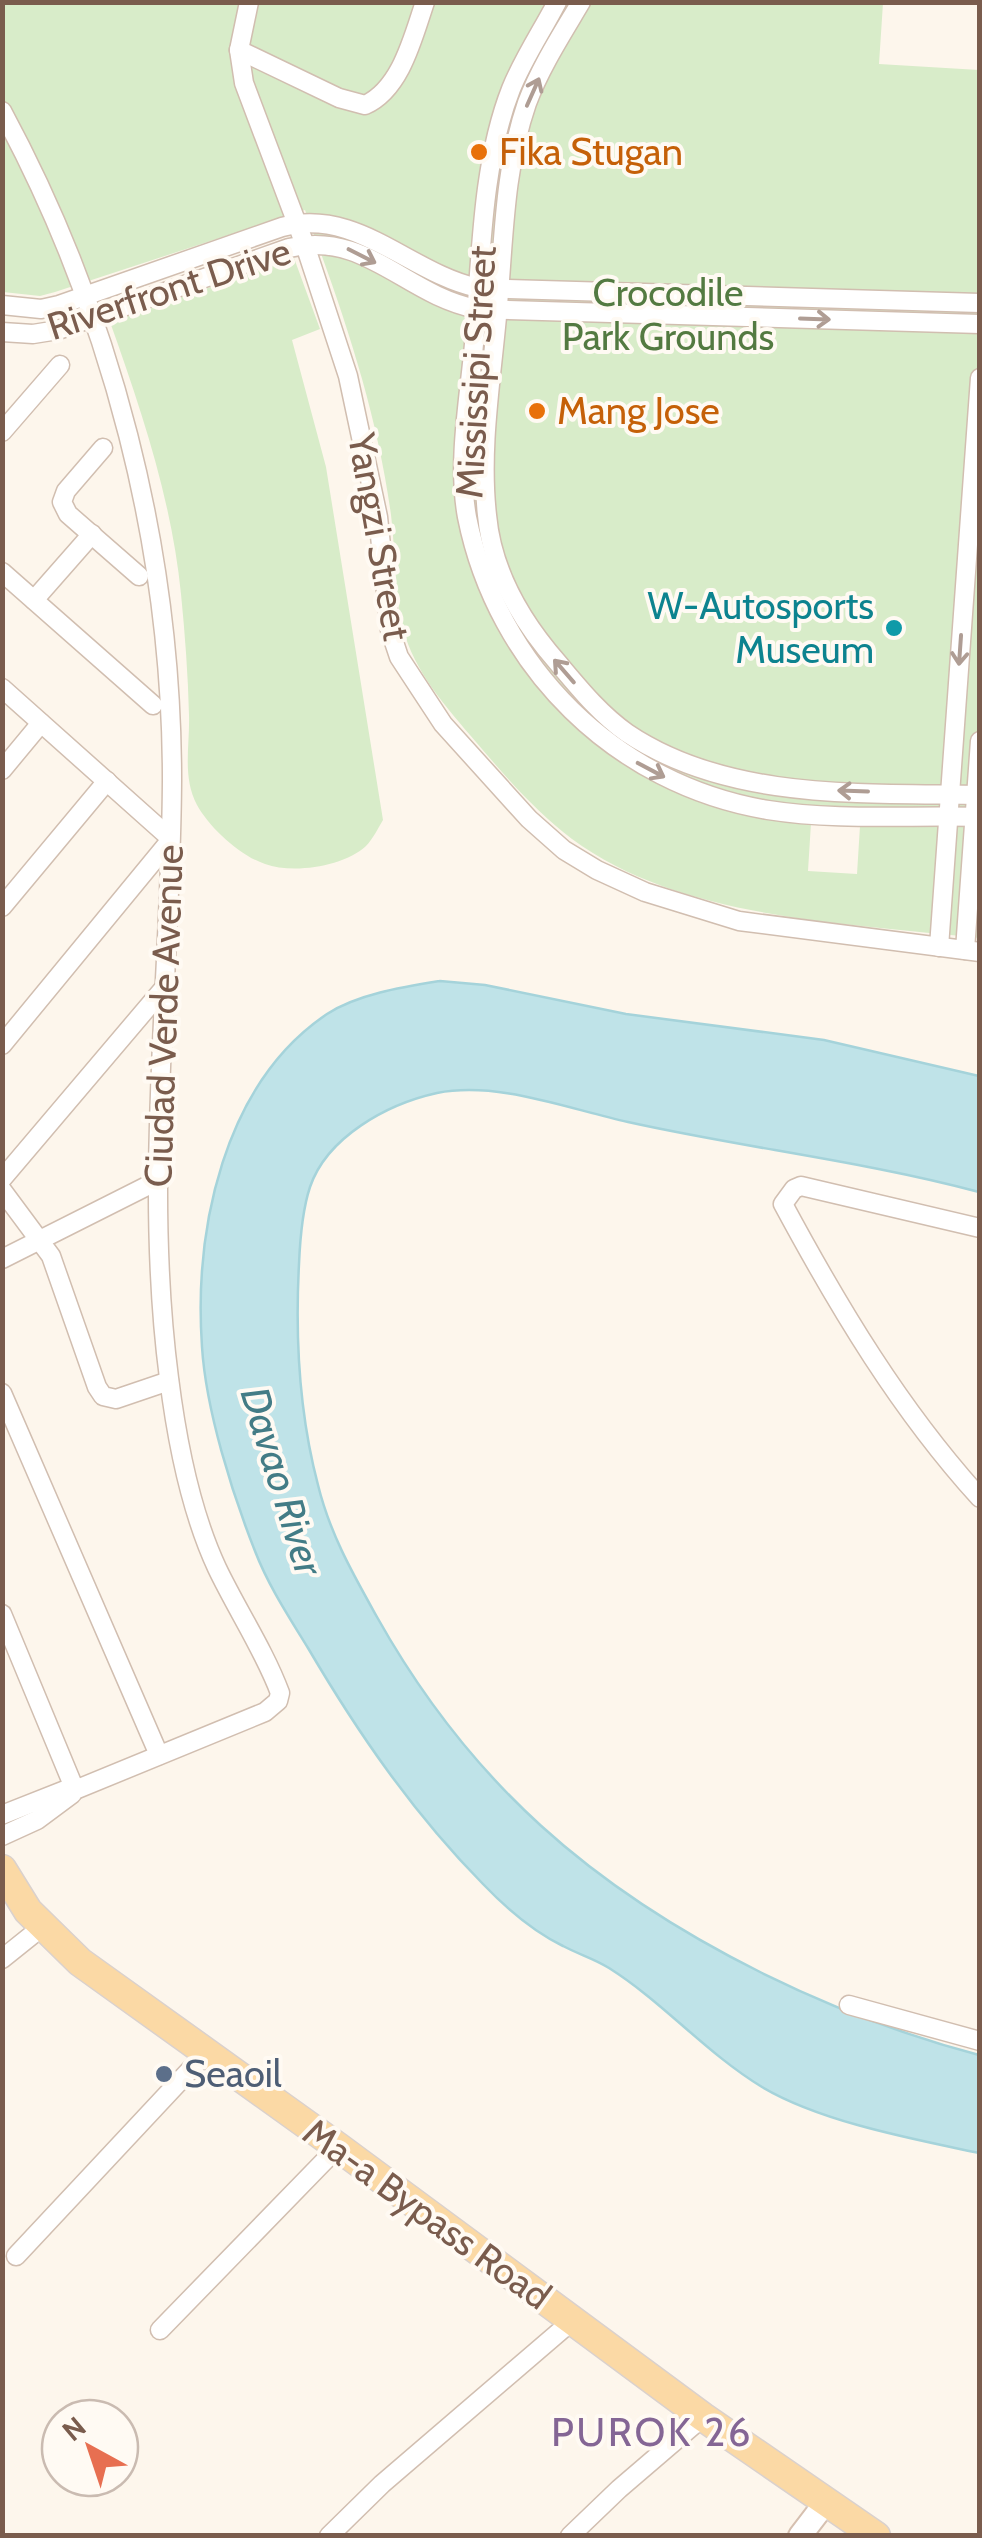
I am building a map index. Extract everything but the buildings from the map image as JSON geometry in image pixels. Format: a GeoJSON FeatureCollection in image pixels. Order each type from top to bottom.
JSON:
{"type":"FeatureCollection","features":[{"type":"Feature","properties":{"kind":"main road","name":"Ma-a Bypass Road"},"geometry":{"type":"LineString","coordinates":[[2,1869],[42,1928],[80,1962],[704,2417],[876,2536]]}},
{"type":"Feature","properties":{"kind":"street","name":"Yangzi Street"},"geometry":{"type":"LineString","coordinates":[[249,2],[239,50],[244,83],[337,337],[378,517],[390,630],[415,686],[482,770],[529,819],[564,850],[597,870],[645,892],[739,921],[972,951]]}},
{"type":"Feature","properties":{"kind":"street"},"geometry":{"type":"LineString","coordinates":[[239,50],[339,98],[365,105],[394,80],[425,2]]}},
{"type":"Feature","properties":{"kind":"street","name":"Mississipi Street"},"geometry":{"type":"LineString","coordinates":[[557,2],[510,91],[495,152],[478,288],[466,436],[466,514],[479,561],[511,636],[588,727],[618,752],[691,789],[767,810],[977,817]]}},
{"type":"Feature","properties":{"kind":"street","name":"Mississipi Street"},"geometry":{"type":"LineString","coordinates":[[581,2],[528,100],[512,156],[485,441],[487,516],[494,554],[526,624],[600,711],[627,733],[698,768],[770,785],[978,795]]}},
{"type":"Feature","properties":{"kind":"street","name":"Ciudad Verde Avenue"},"geometry":{"type":"LineString","coordinates":[[2,111],[45,194],[92,318],[124,422],[160,593],[171,717],[159,1180],[161,1298],[169,1381],[193,1505],[203,1536],[278,1688],[278,1701],[265,1712],[159,1755]]}},
{"type":"Feature","properties":{"kind":"street","name":"Riverfront Drive"},"geometry":{"type":"LineString","coordinates":[[2,305],[42,309],[297,223],[326,222],[351,229],[447,279],[478,288],[980,303]]}},
{"type":"Feature","properties":{"kind":"street","name":"Riverfront Drive"},"geometry":{"type":"LineString","coordinates":[[2,332],[33,334],[92,318],[319,243],[346,248],[441,299],[477,309],[980,324]]}},
{"type":"Feature","properties":{"kind":"street"},"geometry":{"type":"LineString","coordinates":[[2,432],[60,365]]}},
{"type":"Feature","properties":{"kind":"street"},"geometry":{"type":"LineString","coordinates":[[939,947],[980,378]]}},
{"type":"Feature","properties":{"kind":"street"},"geometry":{"type":"LineString","coordinates":[[103,448],[66,491],[62,502],[68,514],[139,576]]}},
{"type":"Feature","properties":{"kind":"street"},"geometry":{"type":"LineString","coordinates":[[34,600],[92,534]]}},
{"type":"Feature","properties":{"kind":"street"},"geometry":{"type":"LineString","coordinates":[[2,572],[153,705]]}},
{"type":"Feature","properties":{"kind":"street"},"geometry":{"type":"LineString","coordinates":[[2,688],[169,839],[2,1045]]}},
{"type":"Feature","properties":{"kind":"street"},"geometry":{"type":"LineString","coordinates":[[2,770],[42,723]]}},
{"type":"Feature","properties":{"kind":"street"},"geometry":{"type":"LineString","coordinates":[[972,951],[980,741]]}},
{"type":"Feature","properties":{"kind":"street"},"geometry":{"type":"LineString","coordinates":[[2,907],[107,782]]}},
{"type":"Feature","properties":{"kind":"street"},"geometry":{"type":"LineString","coordinates":[[767,810],[770,785]]}},
{"type":"Feature","properties":{"kind":"street"},"geometry":{"type":"LineString","coordinates":[[2,1180],[164,988]]}},
{"type":"Feature","properties":{"kind":"street"},"geometry":{"type":"LineString","coordinates":[[2,1260],[159,1180]]}},
{"type":"Feature","properties":{"kind":"street"},"geometry":{"type":"LineString","coordinates":[[980,1228],[802,1186],[794,1189],[783,1204],[857,1335],[940,1452],[980,1498]]}},
{"type":"Feature","properties":{"kind":"street"},"geometry":{"type":"LineString","coordinates":[[2,1190],[42,1240],[56,1268],[102,1396],[116,1400],[169,1381]]}},
{"type":"Feature","properties":{"kind":"street"},"geometry":{"type":"LineString","coordinates":[[2,1393],[159,1755],[2,1815]]}},
{"type":"Feature","properties":{"kind":"street"},"geometry":{"type":"LineString","coordinates":[[2,1614],[75,1790]]}},
{"type":"Feature","properties":{"kind":"street"},"geometry":{"type":"LineString","coordinates":[[2,1836],[36,1820],[75,1790]]}},
{"type":"Feature","properties":{"kind":"street"},"geometry":{"type":"LineString","coordinates":[[2,1959],[42,1928]]}},
{"type":"Feature","properties":{"kind":"street"},"geometry":{"type":"LineString","coordinates":[[848,2005],[980,2041]]}},
{"type":"Feature","properties":{"kind":"street"},"geometry":{"type":"LineString","coordinates":[[16,2256],[205,2054]]}},
{"type":"Feature","properties":{"kind":"street"},"geometry":{"type":"LineString","coordinates":[[160,2330],[338,2148]]}},
{"type":"Feature","properties":{"kind":"street"},"geometry":{"type":"LineString","coordinates":[[329,2536],[382,2484],[572,2320]]}},
{"type":"Feature","properties":{"kind":"street"},"geometry":{"type":"LineString","coordinates":[[570,2536],[618,2488],[704,2417]]}},
{"type":"Feature","properties":{"kind":"street"},"geometry":{"type":"LineString","coordinates":[[800,2536],[826,2502]]}},
{"type":"Feature","properties":{"kind":"green space","name":"Crocodile Park Grounds"},"geometry":{"type":"Polygon","coordinates":[[[3,3],[883,3],[879,64],[979,70],[979,938],[768,913],[664,887],[616,866],[572,839],[510,781],[433,689],[408,644],[398,600],[391,515],[377,437],[345,322],[305,210],[55,292],[40,296],[3,292],[3,3]],[[811,823],[808,871],[857,874],[860,826],[811,823]]]}},
{"type":"Feature","properties":{"kind":"green space"},"geometry":{"type":"Polygon","coordinates":[[[294,258],[320,329],[292,340],[326,467],[383,820],[369,843],[356,853],[331,864],[289,868],[265,864],[236,848],[209,822],[192,794],[177,559],[154,456],[110,322],[294,258]]]}},
{"type":"Feature","properties":{"kind":"water","name":"Davao River"},"geometry":{"type":"Polygon","coordinates":[[[440,981],[485,985],[626,1014],[824,1040],[979,1076],[979,1192],[628,1122],[509,1093],[461,1090],[398,1105],[344,1138],[318,1169],[307,1196],[302,1226],[298,1320],[306,1431],[329,1520],[377,1617],[413,1677],[453,1731],[541,1826],[644,1905],[701,1940],[815,1998],[979,2055],[979,2153],[868,2128],[812,2110],[762,2087],[722,2059],[629,1981],[552,1940],[520,1918],[457,1857],[388,1771],[327,1680],[260,1564],[221,1451],[204,1371],[204,1255],[222,1163],[262,1079],[291,1044],[327,1014],[353,1001],[440,981]]]}},
{"type":"Feature","properties":{"kind":"place","name":"Fika Stugan"},"geometry":{"type":"Point","coordinates":[479,152]}},
{"type":"Feature","properties":{"kind":"place","name":"Mang Jose"},"geometry":{"type":"Point","coordinates":[537,411]}},
{"type":"Feature","properties":{"kind":"place","name":"W-Autosports Museum"},"geometry":{"type":"Point","coordinates":[894,628]}},
{"type":"Feature","properties":{"kind":"place","name":"Seaoil"},"geometry":{"type":"Point","coordinates":[164,2074]}},
{"type":"Feature","properties":{"kind":"district","name":"PUROK 26"},"geometry":{"type":"Point","coordinates":[652,2432]}}]}
